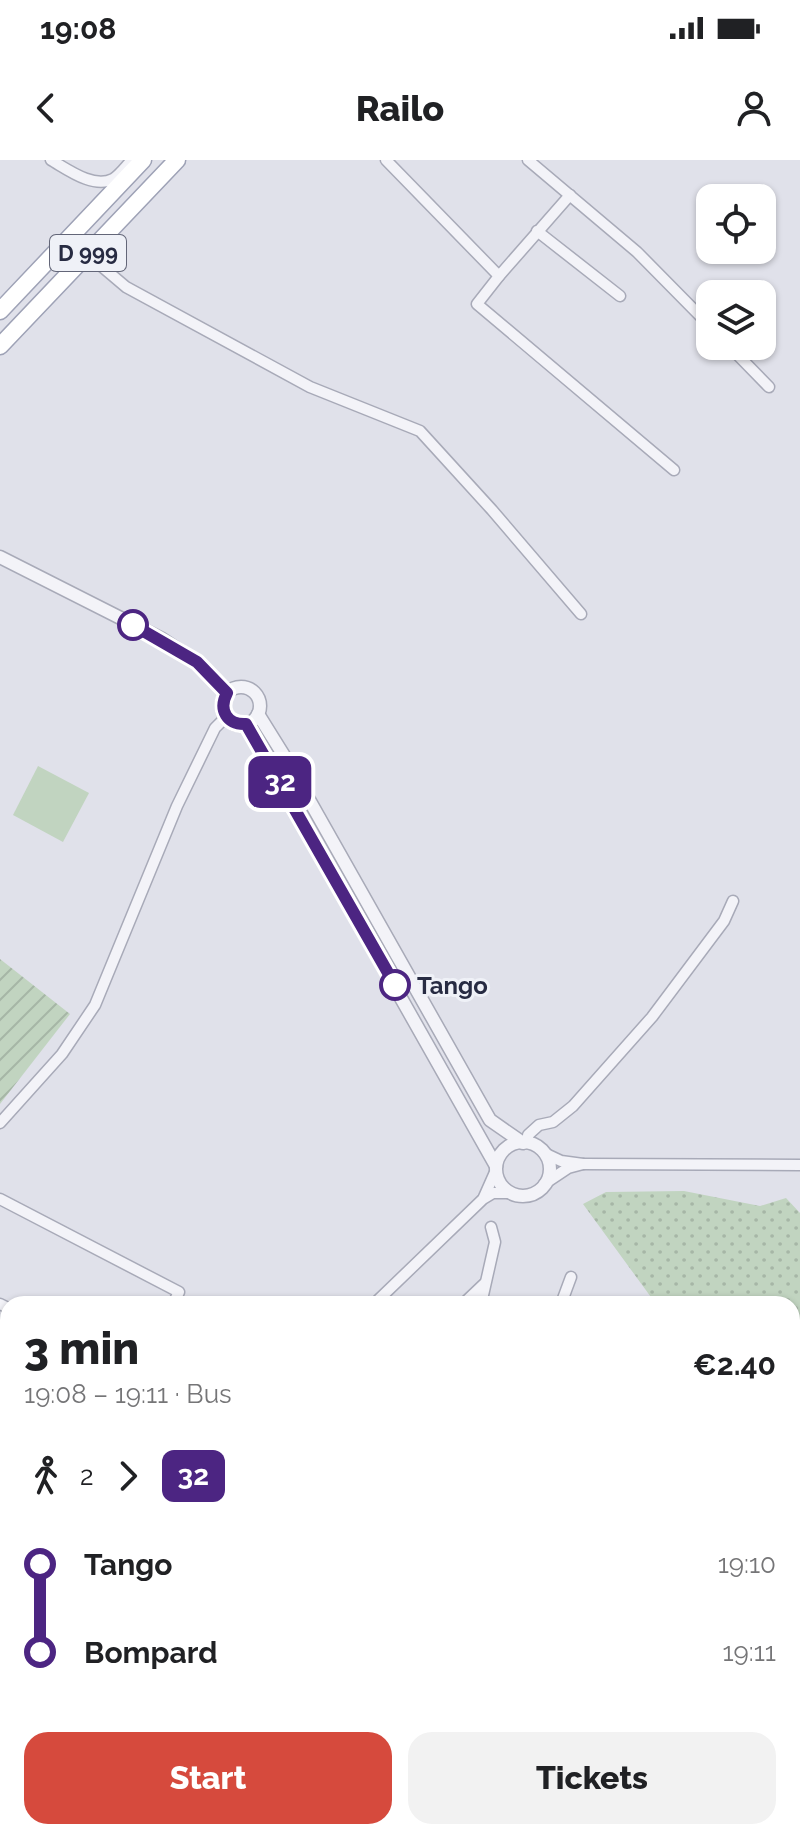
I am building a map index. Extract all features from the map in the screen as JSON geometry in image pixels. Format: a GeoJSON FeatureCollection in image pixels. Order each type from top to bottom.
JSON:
{"type":"FeatureCollection","features":[{"type":"Feature","properties":{"kind":"main road","name":"D 999"},"geometry":{"type":"LineString","coordinates":[[0,311],[143,160]]}},
{"type":"Feature","properties":{"kind":"main road","name":"D 999"},"geometry":{"type":"LineString","coordinates":[[0,346],[177,160]]}},
{"type":"Feature","properties":{"kind":"street"},"geometry":{"type":"LineString","coordinates":[[51,160],[82,177],[103,181],[113,179],[132,160]]}},
{"type":"Feature","properties":{"kind":"street"},"geometry":{"type":"LineString","coordinates":[[386,160],[499,276]]}},
{"type":"Feature","properties":{"kind":"street"},"geometry":{"type":"LineString","coordinates":[[528,160],[637,252],[696,312]]}},
{"type":"Feature","properties":{"kind":"street"},"geometry":{"type":"LineString","coordinates":[[570,195],[477,304],[674,470]]}},
{"type":"Feature","properties":{"kind":"street"},"geometry":{"type":"LineString","coordinates":[[537,231],[620,296]]}},
{"type":"Feature","properties":{"kind":"street"},"geometry":{"type":"LineString","coordinates":[[87,254],[126,287],[310,387],[420,431],[581,614]]}},
{"type":"Feature","properties":{"kind":"street"},"geometry":{"type":"LineString","coordinates":[[743,360],[769,387]]}},
{"type":"Feature","properties":{"kind":"street"},"geometry":{"type":"LineString","coordinates":[[0,557],[162,639],[197,662],[227,693]]}},
{"type":"Feature","properties":{"kind":"street"},"geometry":{"type":"LineString","coordinates":[[243,687],[254,692],[260,703],[258,714],[246,724],[235,724],[226,717],[222,705],[227,693],[243,687]]}},
{"type":"Feature","properties":{"kind":"street"},"geometry":{"type":"LineString","coordinates":[[258,714],[294,772],[490,1120],[544,1153],[572,1164],[800,1165]]}},
{"type":"Feature","properties":{"kind":"street"},"geometry":{"type":"LineString","coordinates":[[0,1123],[62,1054],[95,1005],[181,797],[215,728],[226,717]]}},
{"type":"Feature","properties":{"kind":"street"},"geometry":{"type":"LineString","coordinates":[[246,724],[496,1168],[500,1184],[512,1193]]}},
{"type":"Feature","properties":{"kind":"street"},"geometry":{"type":"LineString","coordinates":[[526,1143],[532,1130],[553,1122],[573,1106],[652,1017],[724,921],[733,901]]}},
{"type":"Feature","properties":{"kind":"street"},"geometry":{"type":"LineString","coordinates":[[483,1199],[505,1149],[515,1143],[526,1143]]}},
{"type":"Feature","properties":{"kind":"street"},"geometry":{"type":"LineString","coordinates":[[382,1296],[483,1199],[493,1193],[529,1195],[540,1190],[550,1171],[544,1153]]}},
{"type":"Feature","properties":{"kind":"street"},"geometry":{"type":"LineString","coordinates":[[544,1184],[568,1168],[583,1164]]}},
{"type":"Feature","properties":{"kind":"street"},"geometry":{"type":"LineString","coordinates":[[0,1199],[179,1292],[177,1296]]}},
{"type":"Feature","properties":{"kind":"street"},"geometry":{"type":"LineString","coordinates":[[483,1296],[495,1242],[491,1227]]}},
{"type":"Feature","properties":{"kind":"street"},"geometry":{"type":"LineString","coordinates":[[564,1296],[571,1277]]}},
{"type":"Feature","properties":{"kind":"street"},"geometry":{"type":"LineString","coordinates":[[472,1296],[486,1283]]}},
{"type":"Feature","properties":{"kind":"green space"},"geometry":{"type":"Polygon","coordinates":[[[38,766],[89,793],[63,842],[13,815],[38,766]]]}},
{"type":"Feature","properties":{"kind":"green space"},"geometry":{"type":"Polygon","coordinates":[[[0,959],[70,1014],[0,1104],[0,959]]]}},
{"type":"Feature","properties":{"kind":"green space"},"geometry":{"type":"Polygon","coordinates":[[[684,1191],[760,1206],[786,1198],[800,1213],[800,1296],[650,1296],[583,1204],[606,1192],[684,1191]]]}},
{"type":"Feature","properties":{"kind":"bus line","name":"32"},"geometry":{"type":"LineString","coordinates":[[133,625],[197,662],[227,693],[222,705],[226,717],[235,724],[246,724],[395,985]]}},
{"type":"Feature","properties":{"kind":"place","name":"Tango"},"geometry":{"type":"Point","coordinates":[395,985]}}]}
